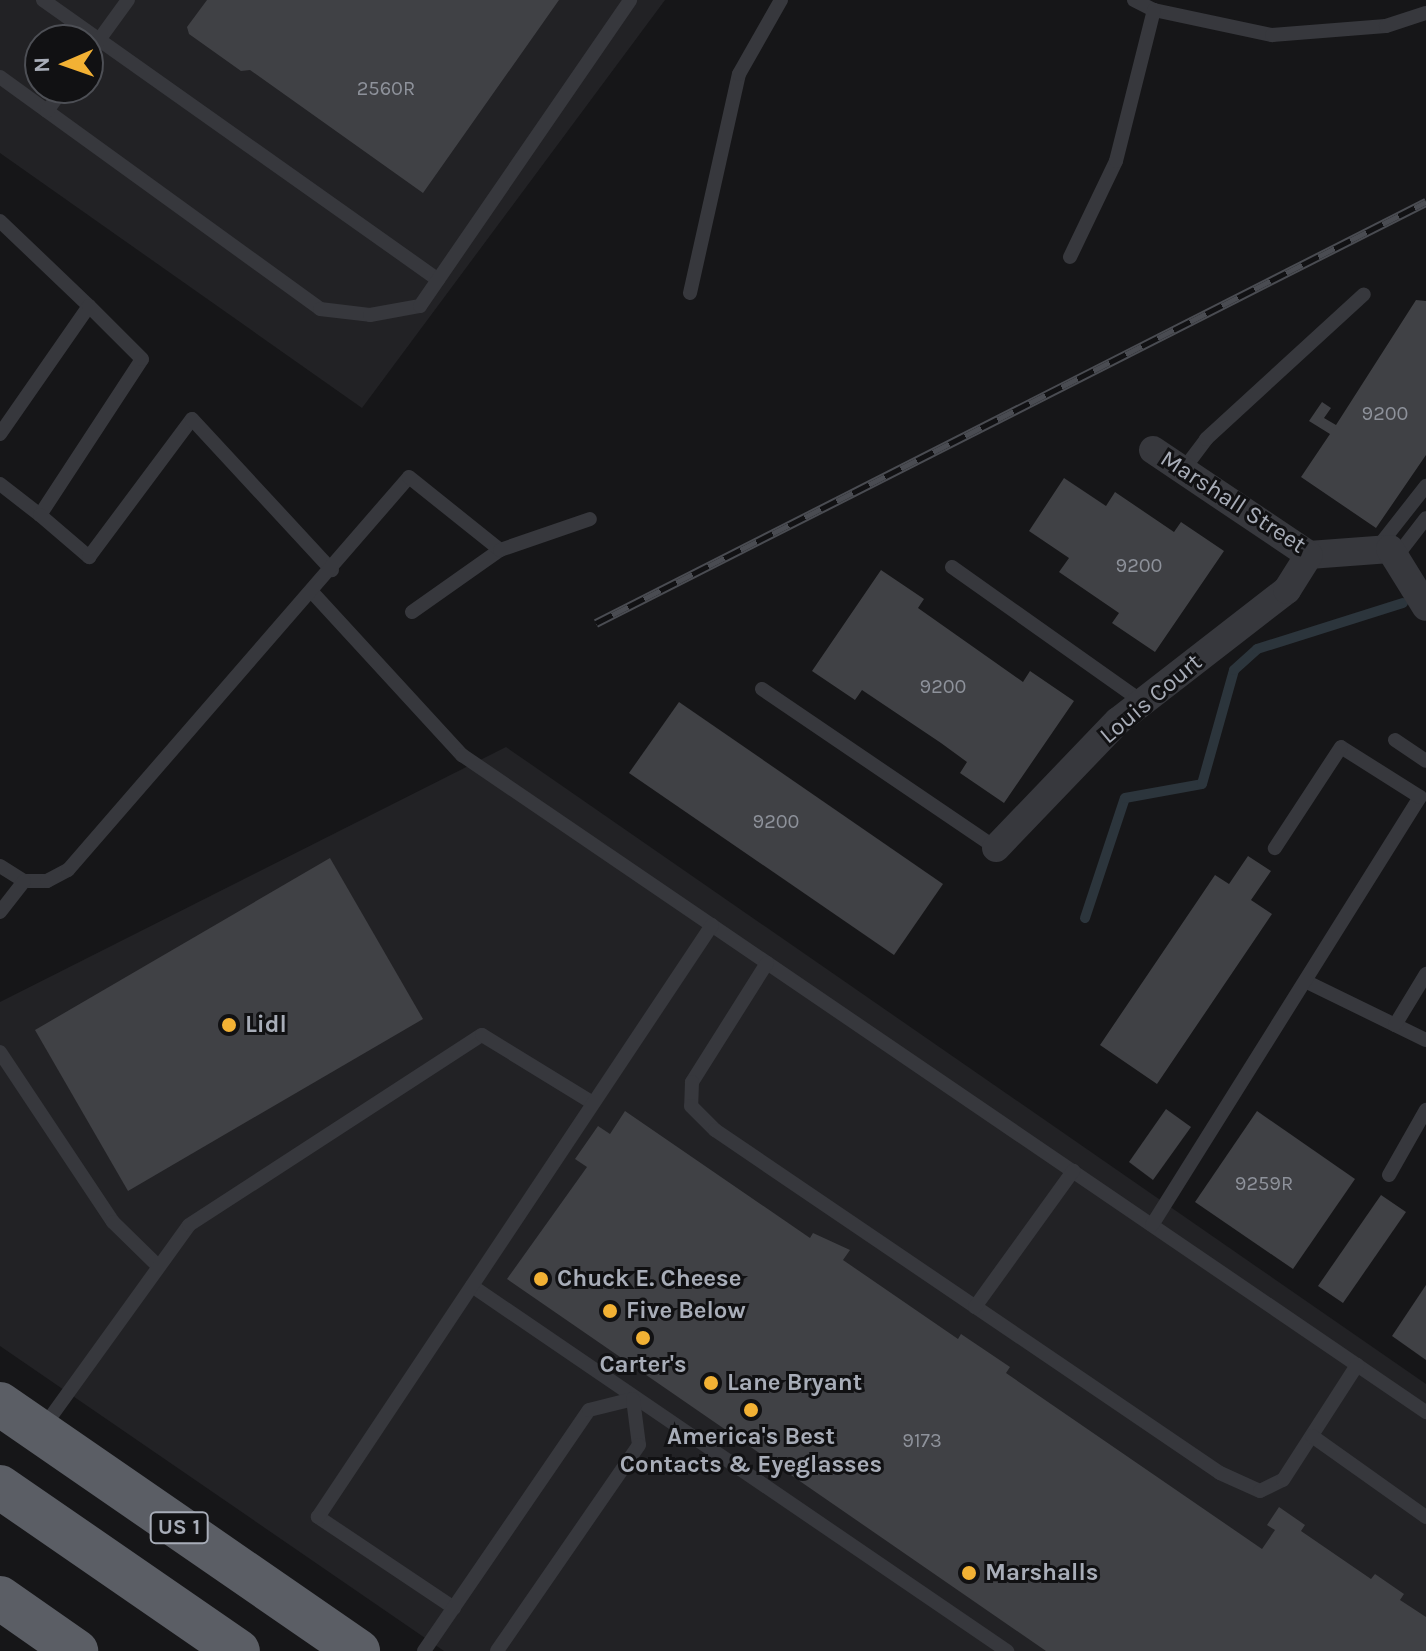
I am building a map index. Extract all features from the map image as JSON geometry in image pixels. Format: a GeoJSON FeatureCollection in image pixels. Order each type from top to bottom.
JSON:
{"type":"FeatureCollection","features":[{"type":"Feature","properties":{"kind":"highway","name":"US 1"},"geometry":{"type":"LineString","coordinates":[[0,1404],[358,1651]]}},
{"type":"Feature","properties":{"kind":"highway"},"geometry":{"type":"LineString","coordinates":[[0,1487],[238,1651]]}},
{"type":"Feature","properties":{"kind":"highway"},"geometry":{"type":"LineString","coordinates":[[0,1598],[76,1651]]}},
{"type":"Feature","properties":{"kind":"street","name":"Marshall Street"},"geometry":{"type":"LineString","coordinates":[[1153,450],[1309,555],[1387,552]]}},
{"type":"Feature","properties":{"kind":"street"},"geometry":{"type":"LineString","coordinates":[[1387,552],[1426,607]]}},
{"type":"Feature","properties":{"kind":"street","name":"Louis Court"},"geometry":{"type":"LineString","coordinates":[[996,848],[1143,702],[1287,590],[1309,555]]}},
{"type":"Feature","properties":{"kind":"lane"},"geometry":{"type":"LineString","coordinates":[[43,0],[77,24]]}},
{"type":"Feature","properties":{"kind":"lane"},"geometry":{"type":"LineString","coordinates":[[104,33],[128,0]]}},
{"type":"Feature","properties":{"kind":"lane"},"geometry":{"type":"LineString","coordinates":[[0,77],[320,309],[370,315],[420,306],[630,0]]}},
{"type":"Feature","properties":{"kind":"lane"},"geometry":{"type":"LineString","coordinates":[[690,293],[739,74],[781,0]]}},
{"type":"Feature","properties":{"kind":"lane"},"geometry":{"type":"LineString","coordinates":[[1134,0],[1154,10],[1272,35],[1386,26],[1426,13]]}},
{"type":"Feature","properties":{"kind":"lane"},"geometry":{"type":"LineString","coordinates":[[1070,257],[1116,161],[1154,10]]}},
{"type":"Feature","properties":{"kind":"lane"},"geometry":{"type":"LineString","coordinates":[[104,44],[438,280]]}},
{"type":"Feature","properties":{"kind":"lane"},"geometry":{"type":"LineString","coordinates":[[47,111],[52,104]]}},
{"type":"Feature","properties":{"kind":"lane"},"geometry":{"type":"LineString","coordinates":[[0,221],[142,359],[40,515]]}},
{"type":"Feature","properties":{"kind":"lane"},"geometry":{"type":"LineString","coordinates":[[1183,470],[1206,439],[1364,294]]}},
{"type":"Feature","properties":{"kind":"lane"},"geometry":{"type":"LineString","coordinates":[[0,434],[89,306]]}},
{"type":"Feature","properties":{"kind":"lane"},"geometry":{"type":"LineString","coordinates":[[0,484],[89,557],[192,419],[332,570]]}},
{"type":"Feature","properties":{"kind":"lane"},"geometry":{"type":"LineString","coordinates":[[0,866],[24,881],[47,881],[68,870],[332,570],[409,477],[500,550]]}},
{"type":"Feature","properties":{"kind":"lane"},"geometry":{"type":"LineString","coordinates":[[1387,552],[1426,486]]}},
{"type":"Feature","properties":{"kind":"lane"},"geometry":{"type":"LineString","coordinates":[[1387,552],[1426,518]]}},
{"type":"Feature","properties":{"kind":"lane"},"geometry":{"type":"LineString","coordinates":[[412,612],[500,550],[590,519]]}},
{"type":"Feature","properties":{"kind":"lane"},"geometry":{"type":"LineString","coordinates":[[952,567],[1143,702]]}},
{"type":"Feature","properties":{"kind":"lane"},"geometry":{"type":"LineString","coordinates":[[312,592],[462,755],[1426,1412]]}},
{"type":"Feature","properties":{"kind":"lane"},"geometry":{"type":"LineString","coordinates":[[762,689],[996,848]]}},
{"type":"Feature","properties":{"kind":"lane"},"geometry":{"type":"LineString","coordinates":[[1395,740],[1426,761]]}},
{"type":"Feature","properties":{"kind":"lane"},"geometry":{"type":"LineString","coordinates":[[1152,1225],[1307,982],[1420,797],[1341,747],[1275,848]]}},
{"type":"Feature","properties":{"kind":"lane"},"geometry":{"type":"LineString","coordinates":[[0,912],[24,881]]}},
{"type":"Feature","properties":{"kind":"lane"},"geometry":{"type":"LineString","coordinates":[[454,1608],[318,1517],[712,925]]}},
{"type":"Feature","properties":{"kind":"lane"},"geometry":{"type":"LineString","coordinates":[[767,963],[692,1082],[691,1106],[715,1130],[1220,1473],[1260,1491],[1283,1480],[1357,1365]]}},
{"type":"Feature","properties":{"kind":"lane"},"geometry":{"type":"LineString","coordinates":[[1395,1025],[1426,974]]}},
{"type":"Feature","properties":{"kind":"lane"},"geometry":{"type":"LineString","coordinates":[[1307,982],[1426,1040]]}},
{"type":"Feature","properties":{"kind":"lane"},"geometry":{"type":"LineString","coordinates":[[40,1432],[189,1225],[482,1035],[593,1103]]}},
{"type":"Feature","properties":{"kind":"lane"},"geometry":{"type":"LineString","coordinates":[[0,1052],[113,1222],[158,1266]]}},
{"type":"Feature","properties":{"kind":"lane"},"geometry":{"type":"LineString","coordinates":[[1389,1175],[1426,1110]]}},
{"type":"Feature","properties":{"kind":"lane"},"geometry":{"type":"LineString","coordinates":[[975,1307],[1073,1171]]}},
{"type":"Feature","properties":{"kind":"lane"},"geometry":{"type":"LineString","coordinates":[[472,1286],[633,1399],[1007,1651]]}},
{"type":"Feature","properties":{"kind":"lane"},"geometry":{"type":"LineString","coordinates":[[424,1651],[589,1410],[633,1399]]}},
{"type":"Feature","properties":{"kind":"lane"},"geometry":{"type":"LineString","coordinates":[[503,1649],[639,1445],[633,1399]]}},
{"type":"Feature","properties":{"kind":"lane"},"geometry":{"type":"LineString","coordinates":[[1312,1436],[1426,1517]]}},
{"type":"Feature","properties":{"kind":"shaded area"},"geometry":{"type":"Polygon","coordinates":[[[0,0],[665,0],[362,408],[0,153],[0,0]]]}},
{"type":"Feature","properties":{"kind":"shaded area"},"geometry":{"type":"Polygon","coordinates":[[[506,747],[1426,1384],[1426,1651],[444,1651],[0,1346],[0,1002],[506,747]]]}},
{"type":"Feature","properties":{"kind":"building"},"geometry":{"type":"Polygon","coordinates":[[[207,0],[559,0],[423,193],[250,70],[241,71],[189,34],[187,27],[207,0]]]}},
{"type":"Feature","properties":{"kind":"building"},"geometry":{"type":"Polygon","coordinates":[[[1416,300],[1426,301],[1426,455],[1376,528],[1301,477],[1330,434],[1309,421],[1322,402],[1331,408],[1324,418],[1336,425],[1416,300]]]}},
{"type":"Feature","properties":{"kind":"building"},"geometry":{"type":"Polygon","coordinates":[[[1064,478],[1106,506],[1115,492],[1174,532],[1181,522],[1224,551],[1155,652],[1112,623],[1119,613],[1059,572],[1069,558],[1029,531],[1064,478]]]}},
{"type":"Feature","properties":{"kind":"building"},"geometry":{"type":"Polygon","coordinates":[[[881,570],[924,599],[918,608],[1023,682],[1030,671],[1074,701],[1004,803],[960,773],[967,762],[941,743],[862,690],[855,700],[812,671],[881,570]]]}},
{"type":"Feature","properties":{"kind":"building"},"geometry":{"type":"Polygon","coordinates":[[[679,702],[943,884],[894,955],[629,773],[679,702]]]}},
{"type":"Feature","properties":{"kind":"building"},"geometry":{"type":"Polygon","coordinates":[[[1248,856],[1271,871],[1251,900],[1272,914],[1157,1084],[1100,1045],[1215,875],[1229,884],[1248,856]]]}},
{"type":"Feature","properties":{"kind":"building","name":"Lidl"},"geometry":{"type":"Polygon","coordinates":[[[330,858],[423,1019],[128,1191],[35,1030],[330,858]]]}},
{"type":"Feature","properties":{"kind":"building"},"geometry":{"type":"Polygon","coordinates":[[[1166,1109],[1191,1127],[1153,1180],[1129,1162],[1166,1109]]]}},
{"type":"Feature","properties":{"kind":"building"},"geometry":{"type":"Polygon","coordinates":[[[625,1111],[810,1238],[813,1233],[850,1250],[843,1260],[958,1339],[961,1334],[1010,1367],[1006,1373],[1262,1549],[1275,1530],[1267,1525],[1279,1507],[1305,1525],[1301,1531],[1371,1579],[1375,1574],[1404,1594],[1400,1600],[1426,1617],[1426,1651],[1046,1651],[507,1279],[587,1167],[575,1159],[598,1126],[610,1134],[625,1111]]]}},
{"type":"Feature","properties":{"kind":"building"},"geometry":{"type":"Polygon","coordinates":[[[1257,1111],[1355,1179],[1293,1269],[1195,1202],[1257,1111]]]}},
{"type":"Feature","properties":{"kind":"building"},"geometry":{"type":"Polygon","coordinates":[[[1381,1195],[1406,1212],[1343,1303],[1318,1286],[1381,1195]]]}},
{"type":"Feature","properties":{"kind":"building"},"geometry":{"type":"Polygon","coordinates":[[[1426,1285],[1426,1360],[1392,1336],[1426,1285]]]}},
{"type":"Feature","properties":{"kind":"waterway"},"geometry":{"type":"LineString","coordinates":[[1085,918],[1125,798],[1202,784],[1234,670],[1257,649],[1403,603]]}},
{"type":"Feature","properties":{"kind":"railway"},"geometry":{"type":"LineString","coordinates":[[596,623],[1426,202]]}},
{"type":"Feature","properties":{"kind":"place","name":"Lidl"},"geometry":{"type":"Point","coordinates":[229,1025]}},
{"type":"Feature","properties":{"kind":"place","name":"Chuck E. Cheese"},"geometry":{"type":"Point","coordinates":[541,1279]}},
{"type":"Feature","properties":{"kind":"place","name":"Five Below"},"geometry":{"type":"Point","coordinates":[610,1311]}},
{"type":"Feature","properties":{"kind":"place","name":"Carter's"},"geometry":{"type":"Point","coordinates":[643,1338]}},
{"type":"Feature","properties":{"kind":"place","name":"Lane Bryant"},"geometry":{"type":"Point","coordinates":[711,1383]}},
{"type":"Feature","properties":{"kind":"place","name":"America's Best Contacts & Eyeglasses"},"geometry":{"type":"Point","coordinates":[751,1410]}},
{"type":"Feature","properties":{"kind":"place","name":"Marshalls"},"geometry":{"type":"Point","coordinates":[969,1573]}}]}
